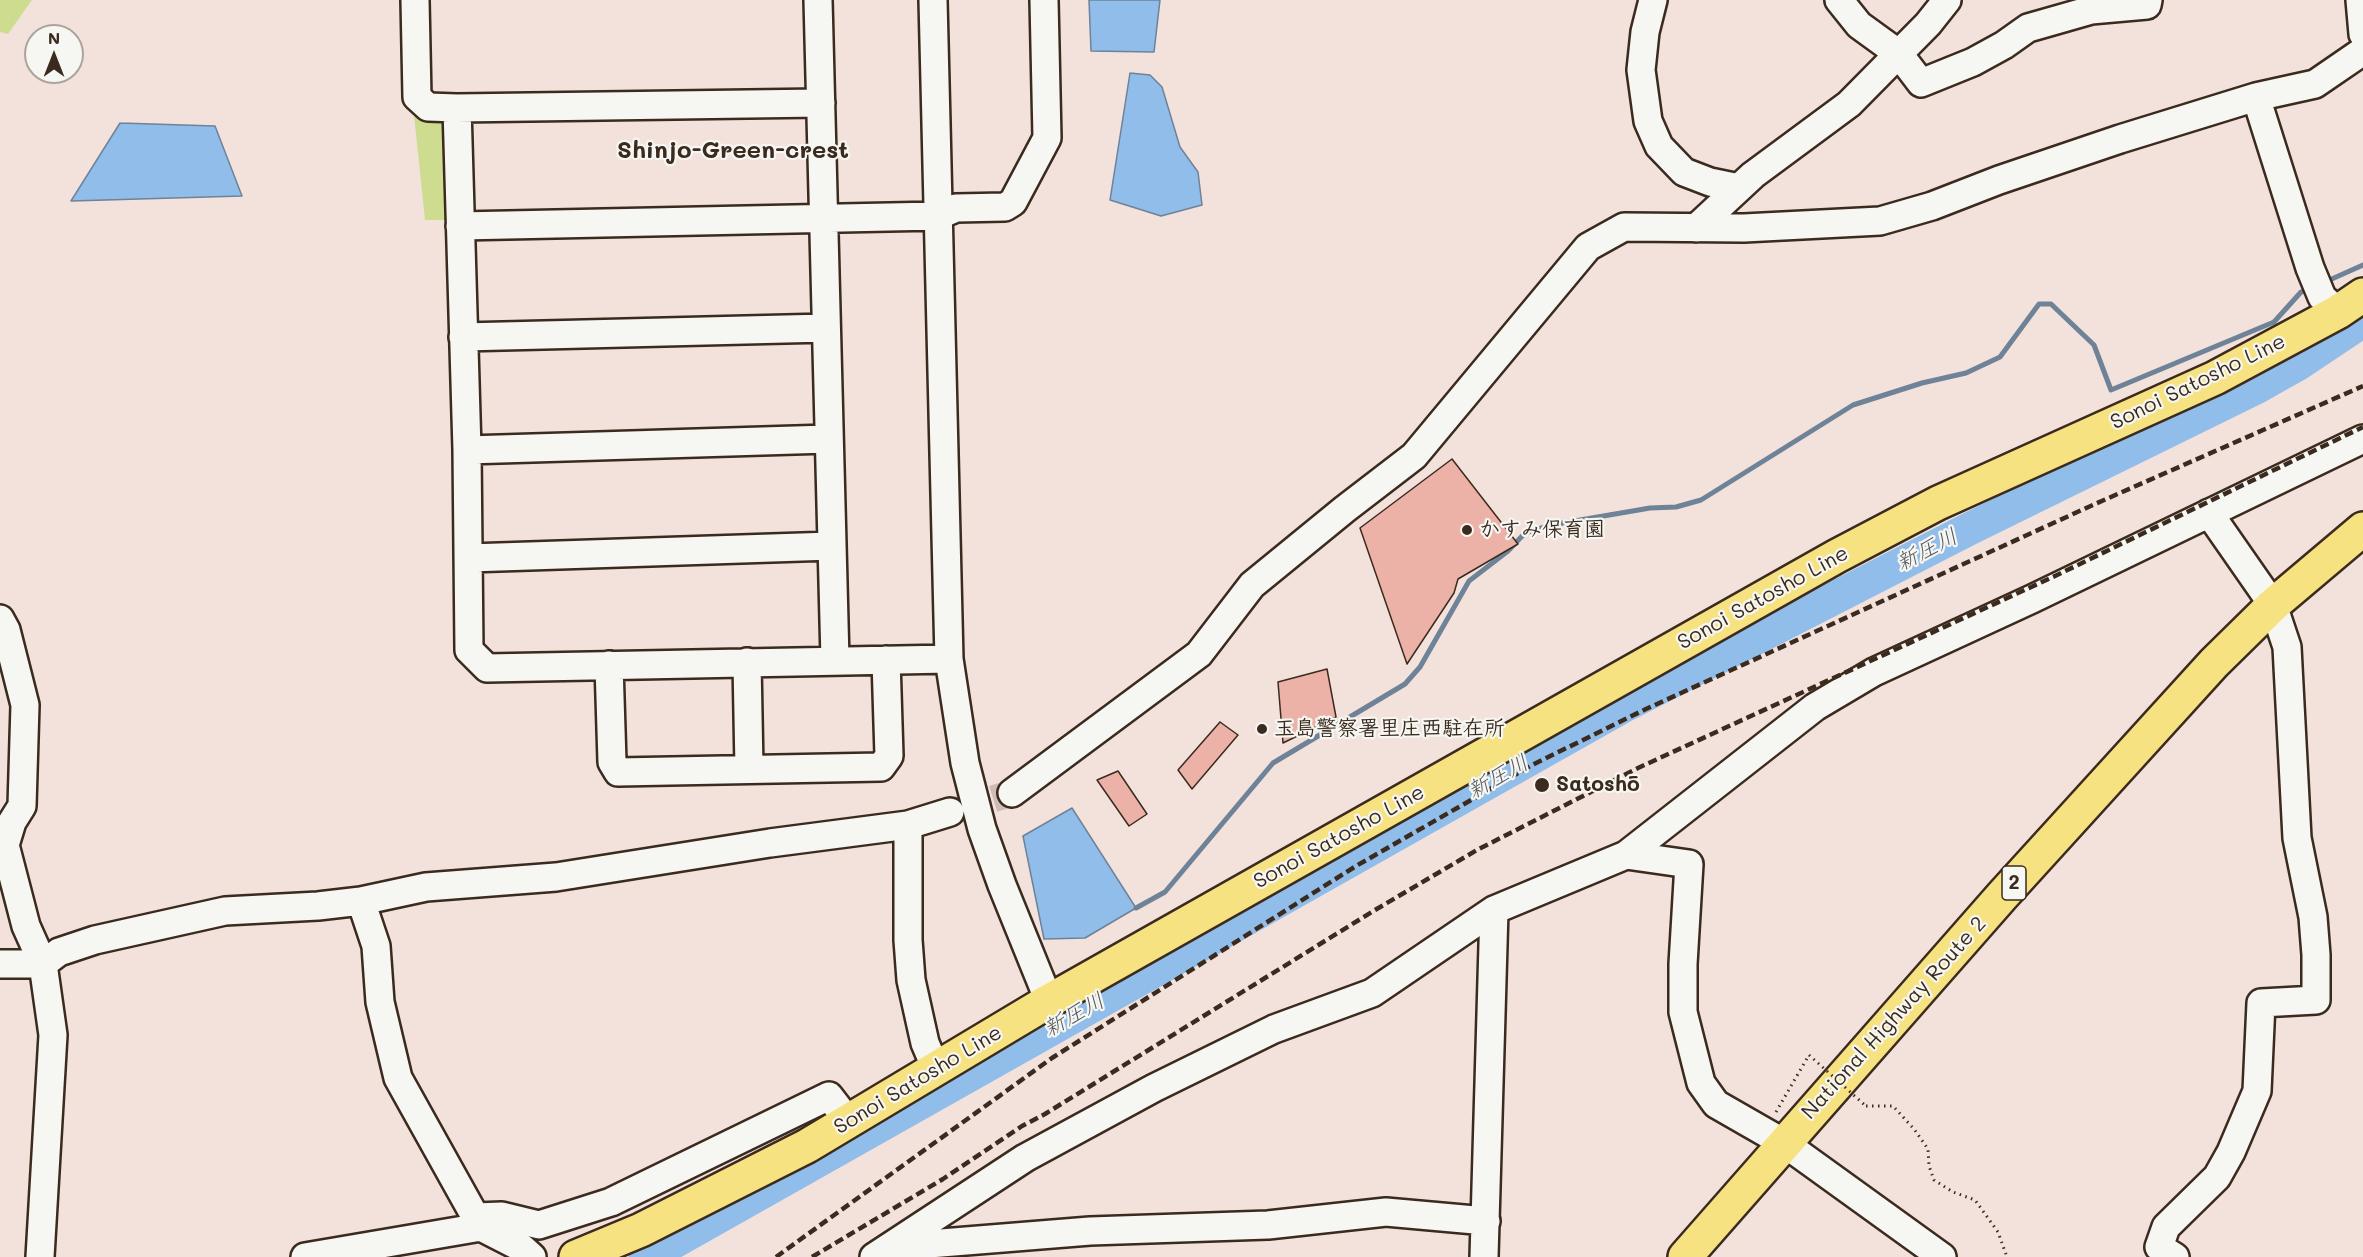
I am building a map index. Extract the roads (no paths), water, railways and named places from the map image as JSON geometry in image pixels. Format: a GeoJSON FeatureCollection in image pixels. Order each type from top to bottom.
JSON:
{"type":"FeatureCollection","features":[{"type":"Feature","properties":{"kind":"main road","name":"Sonoi Satosho Line"},"geometry":{"type":"LineString","coordinates":[[576,1257],[641,1230],[807,1146],[1049,1001],[1847,551],[1938,503],[2215,378],[2351,303]]}},
{"type":"Feature","properties":{"kind":"main road","name":"National Highway Route 2"},"geometry":{"type":"LineString","coordinates":[[1685,1257],[1775,1138],[2002,896],[2198,680],[2273,605],[2363,529]]}},
{"type":"Feature","properties":{"kind":"street"},"geometry":{"type":"LineString","coordinates":[[415,0],[417,97],[428,107],[821,104]]}},
{"type":"Feature","properties":{"kind":"street"},"geometry":{"type":"LineString","coordinates":[[818,0],[835,660]]}},
{"type":"Feature","properties":{"kind":"street"},"geometry":{"type":"LineString","coordinates":[[933,0],[949,659],[965,763],[982,829],[1049,1001]]}},
{"type":"Feature","properties":{"kind":"street"},"geometry":{"type":"LineString","coordinates":[[460,226],[938,216],[956,208],[1005,207],[1013,202],[1047,138],[1044,0]]}},
{"type":"Feature","properties":{"kind":"street"},"geometry":{"type":"LineString","coordinates":[[1653,0],[1645,32],[1641,70],[1648,121],[1659,147],[1684,172],[1710,182],[1739,188]]}},
{"type":"Feature","properties":{"kind":"street"},"geometry":{"type":"LineString","coordinates":[[1839,0],[1859,25],[1899,54],[1921,83],[1973,62],[2004,45],[2028,28],[2091,10],[2147,5],[2148,0]]}},
{"type":"Feature","properties":{"kind":"street"},"geometry":{"type":"LineString","coordinates":[[1696,228],[1753,175],[1849,104],[1899,54],[1947,0]]}},
{"type":"Feature","properties":{"kind":"street"},"geometry":{"type":"LineString","coordinates":[[2360,0],[2363,34]]}},
{"type":"Feature","properties":{"kind":"street"},"geometry":{"type":"LineString","coordinates":[[1012,793],[1199,654],[1252,585],[1414,456],[1588,247],[1624,227],[1744,228],[1880,221],[1932,206],[1999,180],[2121,139],[2256,97],[2315,84],[2363,51]]}},
{"type":"Feature","properties":{"kind":"street"},"geometry":{"type":"LineString","coordinates":[[2256,97],[2310,268],[2322,297],[2351,303]]}},
{"type":"Feature","properties":{"kind":"street"},"geometry":{"type":"LineString","coordinates":[[457,108],[467,450],[469,650],[487,668],[949,659]]}},
{"type":"Feature","properties":{"kind":"street"},"geometry":{"type":"LineString","coordinates":[[463,337],[826,328]]}},
{"type":"Feature","properties":{"kind":"street"},"geometry":{"type":"LineString","coordinates":[[467,450],[828,439]]}},
{"type":"Feature","properties":{"kind":"street"},"geometry":{"type":"LineString","coordinates":[[883,1252],[1024,1158],[1154,1088],[1274,1029],[1372,993],[1494,910],[1626,855],[1815,707],[1874,672],[2042,594],[2363,439]]}},
{"type":"Feature","properties":{"kind":"street"},"geometry":{"type":"LineString","coordinates":[[2175,1257],[2159,1247],[2166,1227],[2217,1177],[2231,1152],[2257,1090],[2261,1003],[2316,1000],[2313,917],[2297,838],[2287,647],[2273,605],[2209,513]]}},
{"type":"Feature","properties":{"kind":"street"},"geometry":{"type":"LineString","coordinates":[[469,558],[832,546]]}},
{"type":"Feature","properties":{"kind":"street"},"geometry":{"type":"LineString","coordinates":[[2,630],[25,705],[22,806],[3,842],[26,926],[43,964],[53,1035],[40,1257]]}},
{"type":"Feature","properties":{"kind":"street"},"geometry":{"type":"LineString","coordinates":[[609,665],[612,762],[618,772],[749,770],[881,767],[889,756],[886,660]]}},
{"type":"Feature","properties":{"kind":"street"},"geometry":{"type":"LineString","coordinates":[[747,662],[749,770]]}},
{"type":"Feature","properties":{"kind":"street"},"geometry":{"type":"LineString","coordinates":[[0,964],[43,964],[59,952],[95,940],[225,911],[318,906],[361,901],[426,887],[556,877],[770,843],[908,825],[950,812]]}},
{"type":"Feature","properties":{"kind":"street"},"geometry":{"type":"LineString","coordinates":[[908,825],[908,940],[911,980],[925,1043],[936,1069]]}},
{"type":"Feature","properties":{"kind":"street"},"geometry":{"type":"LineString","coordinates":[[1626,855],[1689,864],[1683,964],[1683,1012],[1701,1083],[1716,1104],[1775,1138],[1942,1257]]}},
{"type":"Feature","properties":{"kind":"street"},"geometry":{"type":"LineString","coordinates":[[361,901],[376,946],[380,1002],[398,1078],[478,1222],[522,1248],[532,1257]]}},
{"type":"Feature","properties":{"kind":"street"},"geometry":{"type":"LineString","coordinates":[[1484,1257],[1494,910]]}},
{"type":"Feature","properties":{"kind":"street"},"geometry":{"type":"LineString","coordinates":[[304,1257],[502,1216],[539,1225],[611,1202],[829,1096],[849,1122]]}},
{"type":"Feature","properties":{"kind":"street"},"geometry":{"type":"LineString","coordinates":[[883,1252],[1090,1231],[1268,1225],[1386,1212],[1486,1221]]}},
{"type":"Feature","properties":{"kind":"water"},"geometry":{"type":"Polygon","coordinates":[[[1089,0],[1160,0],[1154,52],[1091,51],[1089,0]]]}},
{"type":"Feature","properties":{"kind":"water"},"geometry":{"type":"Polygon","coordinates":[[[1130,73],[1150,75],[1162,87],[1180,147],[1198,172],[1202,205],[1161,216],[1110,200],[1130,73]]]}},
{"type":"Feature","properties":{"kind":"water"},"geometry":{"type":"Polygon","coordinates":[[[120,123],[215,126],[242,196],[71,201],[120,123]]]}},
{"type":"Feature","properties":{"kind":"water"},"geometry":{"type":"Polygon","coordinates":[[[1072,808],[1136,908],[1085,938],[1044,939],[1023,836],[1072,808]]]}},
{"type":"Feature","properties":{"kind":"waterway"},"geometry":{"type":"LineString","coordinates":[[2325,282],[2363,265]]}},
{"type":"Feature","properties":{"kind":"waterway"},"geometry":{"type":"LineString","coordinates":[[1136,908],[1165,892],[1273,763],[1405,684],[1420,667],[1469,581],[1508,551],[1525,533],[1551,525],[1650,508],[1676,507],[1701,500],[1853,405],[1922,383],[1966,373],[2000,357],[2039,304],[2051,304],[2094,345],[2111,390],[2274,322],[2301,292],[2311,288]]}},
{"type":"Feature","properties":{"kind":"waterway","name":"新圧川"},"geometry":{"type":"LineString","coordinates":[[645,1257],[1628,704],[1969,529],[2258,387],[2297,365],[2363,321]]}},
{"type":"Feature","properties":{"kind":"tunnel"},"geometry":{"type":"LineString","coordinates":[[954,811],[1012,793]]}},
{"type":"Feature","properties":{"kind":"railway"},"geometry":{"type":"LineString","coordinates":[[776,1257],[1052,1058],[1356,866],[1532,765],[1646,709],[2095,504],[2363,386]]}},
{"type":"Feature","properties":{"kind":"railway"},"geometry":{"type":"LineString","coordinates":[[812,1257],[943,1179],[1022,1126],[1477,850],[1638,768],[2055,576],[2363,427]]}},
{"type":"Feature","properties":{"kind":"place","name":"かすみ保育園"},"geometry":{"type":"Point","coordinates":[1467,530]}},
{"type":"Feature","properties":{"kind":"place","name":"玉島警察署里庄西駐在所"},"geometry":{"type":"Point","coordinates":[1262,729]}},
{"type":"Feature","properties":{"kind":"place","name":"Satoshō"},"geometry":{"type":"Point","coordinates":[1542,785]}},
{"type":"Feature","properties":{"kind":"district","name":"Shinjo-Green-crest"},"geometry":{"type":"Point","coordinates":[733,151]}}]}
